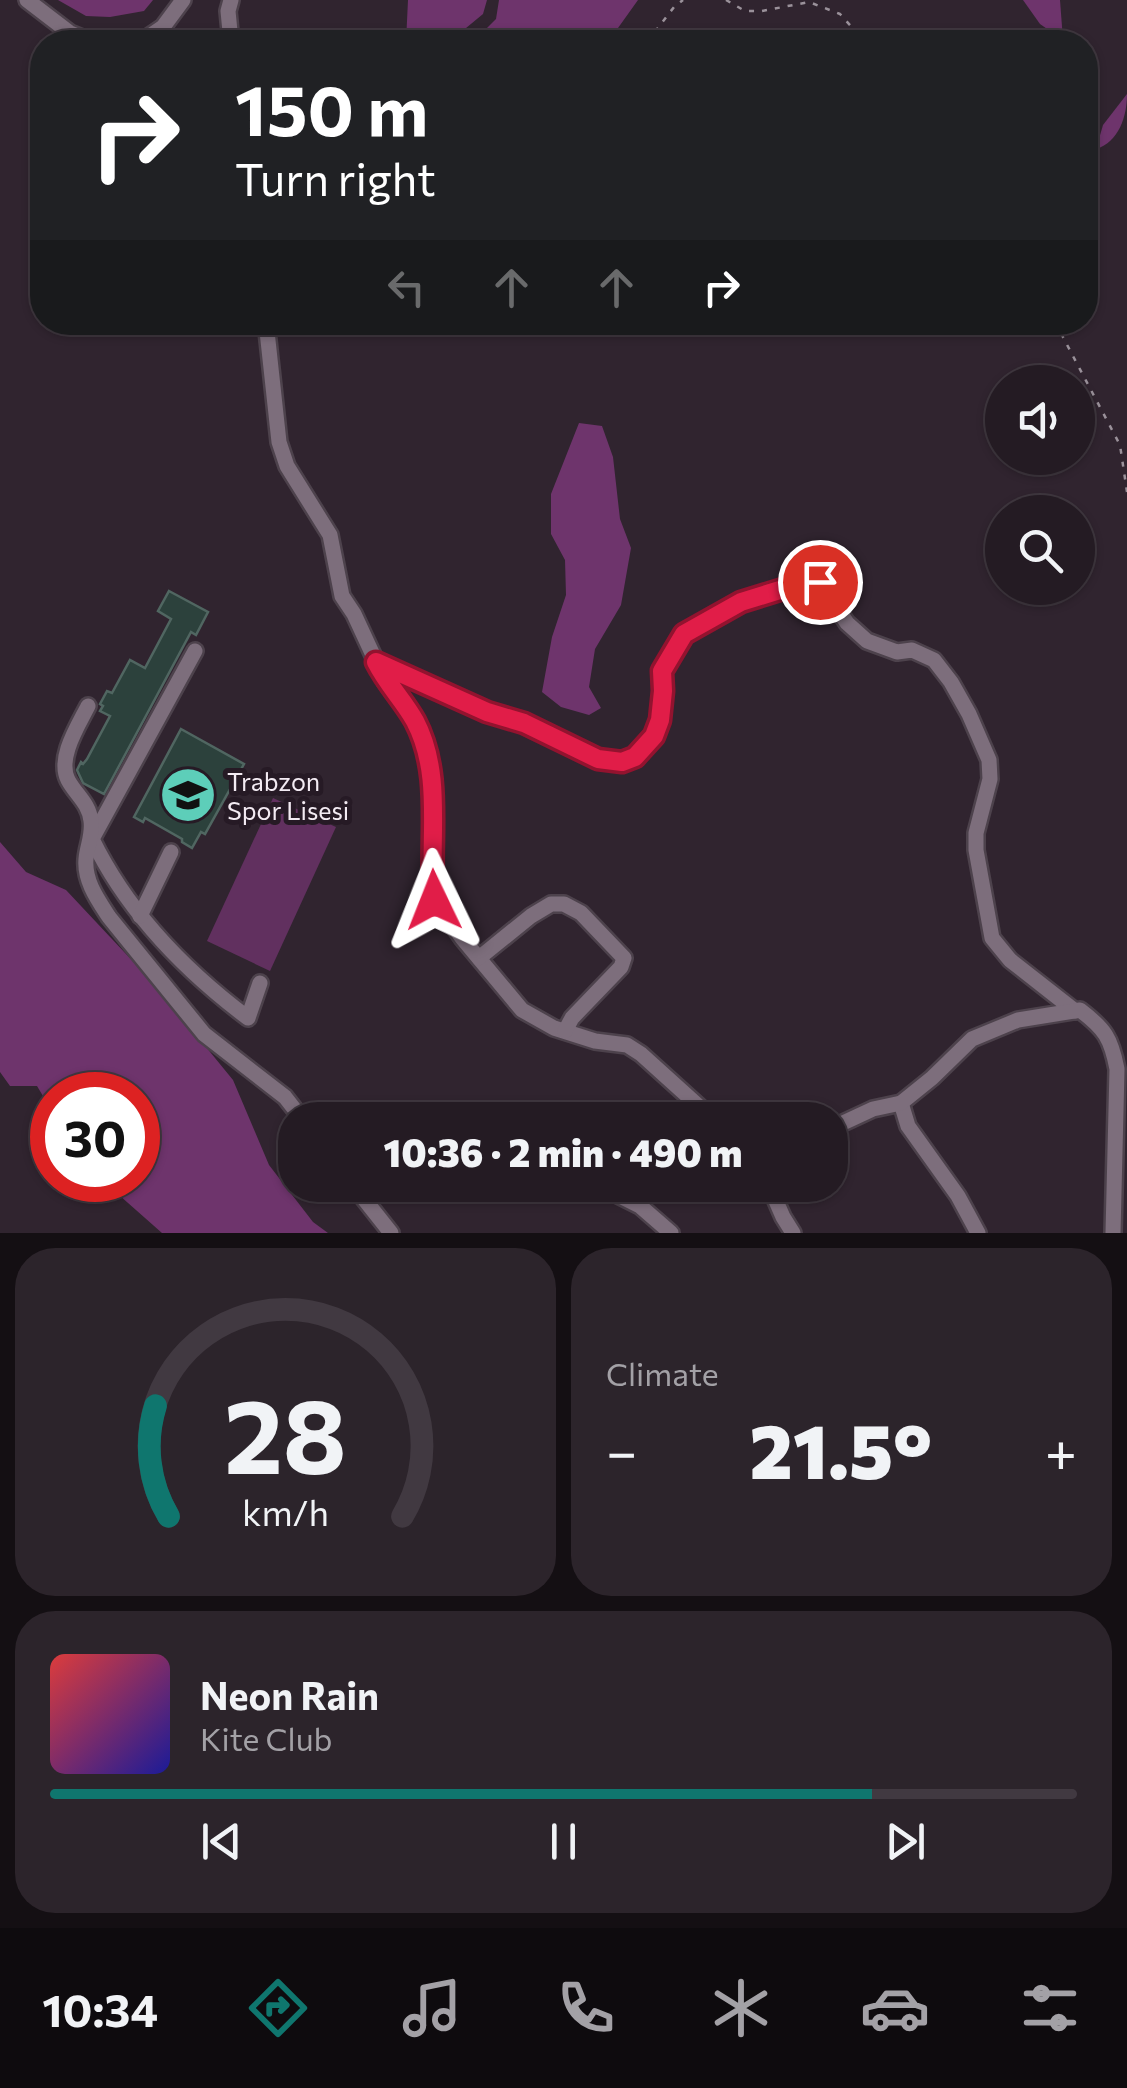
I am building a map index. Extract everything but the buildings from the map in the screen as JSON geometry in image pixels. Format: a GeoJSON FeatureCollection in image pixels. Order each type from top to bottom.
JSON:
{"type":"FeatureCollection","features":[{"type":"Feature","properties":{"kind":"street"},"geometry":{"type":"LineString","coordinates":[[27,0],[66,30]]}},
{"type":"Feature","properties":{"kind":"street"},"geometry":{"type":"LineString","coordinates":[[160,30],[182,0]]}},
{"type":"Feature","properties":{"kind":"street"},"geometry":{"type":"LineString","coordinates":[[230,30],[228,12],[232,0]]}},
{"type":"Feature","properties":{"kind":"street"},"geometry":{"type":"LineString","coordinates":[[267,335],[279,442],[286,466],[330,535],[342,596],[385,681],[415,722],[428,757],[434,809],[434,900],[522,1010],[565,1031],[627,1045],[694,1102]]}},
{"type":"Feature","properties":{"kind":"street"},"geometry":{"type":"LineString","coordinates":[[376,662],[487,712],[524,723],[598,759],[622,762],[635,757],[654,736],[660,720],[662,671],[684,634],[741,602],[812,580],[820,582],[847,624],[866,641],[897,652],[912,650],[934,660],[951,682],[970,714],[989,760],[990,779],[976,833],[976,850],[992,938],[1010,960],[1075,1010]]}},
{"type":"Feature","properties":{"kind":"street"},"geometry":{"type":"LineString","coordinates":[[195,651],[92,839],[86,857],[89,882],[109,917],[186,1014],[215,1043],[289,1102]]}},
{"type":"Feature","properties":{"kind":"street"},"geometry":{"type":"LineString","coordinates":[[88,706],[72,738],[66,778],[86,804],[92,839],[119,888],[158,938],[248,1018],[260,983]]}},
{"type":"Feature","properties":{"kind":"street"},"geometry":{"type":"LineString","coordinates":[[140,916],[171,852]]}},
{"type":"Feature","properties":{"kind":"street"},"geometry":{"type":"LineString","coordinates":[[478,958],[551,904],[564,904],[581,913],[624,958],[621,968],[572,1018],[565,1031]]}},
{"type":"Feature","properties":{"kind":"street"},"geometry":{"type":"LineString","coordinates":[[848,1120],[901,1103],[972,1039],[1018,1020],[1080,1010],[1100,1025],[1112,1044],[1117,1068],[1113,1233]]}},
{"type":"Feature","properties":{"kind":"street"},"geometry":{"type":"LineString","coordinates":[[901,1103],[908,1126],[958,1196],[978,1233]]}},
{"type":"Feature","properties":{"kind":"street"},"geometry":{"type":"LineString","coordinates":[[366,1202],[391,1233]]}},
{"type":"Feature","properties":{"kind":"street"},"geometry":{"type":"LineString","coordinates":[[632,1202],[670,1233]]}},
{"type":"Feature","properties":{"kind":"street"},"geometry":{"type":"LineString","coordinates":[[776,1202],[793,1233]]}},
{"type":"Feature","properties":{"kind":"path"},"geometry":{"type":"LineString","coordinates":[[656,30],[682,0]]}},
{"type":"Feature","properties":{"kind":"path"},"geometry":{"type":"LineString","coordinates":[[726,0],[745,11],[809,2],[840,14],[855,30]]}},
{"type":"Feature","properties":{"kind":"path"},"geometry":{"type":"LineString","coordinates":[[1062,335],[1120,446],[1127,492]]}},
{"type":"Feature","properties":{"kind":"shaded area"},"geometry":{"type":"Polygon","coordinates":[[[58,0],[153,0],[144,11],[110,17],[86,16],[58,0]]]}},
{"type":"Feature","properties":{"kind":"shaded area"},"geometry":{"type":"Polygon","coordinates":[[[408,0],[487,0],[483,14],[464,30],[407,30],[408,0]]]}},
{"type":"Feature","properties":{"kind":"shaded area"},"geometry":{"type":"Polygon","coordinates":[[[499,0],[638,0],[617,30],[485,30],[496,19],[499,0]]]}},
{"type":"Feature","properties":{"kind":"shaded area"},"geometry":{"type":"Polygon","coordinates":[[[1023,0],[1060,0],[1062,30],[1049,30],[1023,0]]]}},
{"type":"Feature","properties":{"kind":"shaded area"},"geometry":{"type":"Polygon","coordinates":[[[1127,94],[1120,127],[1111,141],[1098,148],[1103,125],[1127,94]]]}},
{"type":"Feature","properties":{"kind":"shaded area"},"geometry":{"type":"Polygon","coordinates":[[[579,423],[602,426],[613,457],[620,519],[631,548],[621,605],[595,649],[589,687],[601,708],[589,715],[561,707],[542,692],[552,637],[566,595],[565,560],[551,534],[551,494],[579,423]]]}},
{"type":"Feature","properties":{"kind":"shaded area"},"geometry":{"type":"Polygon","coordinates":[[[273,798],[336,827],[270,971],[207,941],[273,798]]]}},
{"type":"Feature","properties":{"kind":"shaded area"},"geometry":{"type":"Polygon","coordinates":[[[0,842],[26,872],[66,890],[157,987],[233,1080],[269,1165],[278,1177],[278,1202],[298,1202],[328,1233],[162,1233],[127,1202],[160,1202],[160,1072],[30,1072],[30,1086],[10,1086],[0,1072],[0,842]]]}},
{"type":"Feature","properties":{"kind":"place","name":"Trabzon Spor Lisesi"},"geometry":{"type":"Point","coordinates":[188,795]}},
{"type":"Feature","properties":{"kind":"route"},"geometry":{"type":"LineString","coordinates":[[434,900],[434,809],[428,757],[415,722],[376,662],[487,712],[524,723],[598,759],[622,762],[635,757],[654,736],[660,720],[662,671],[684,634],[741,602],[812,580],[820,582]]}}]}
